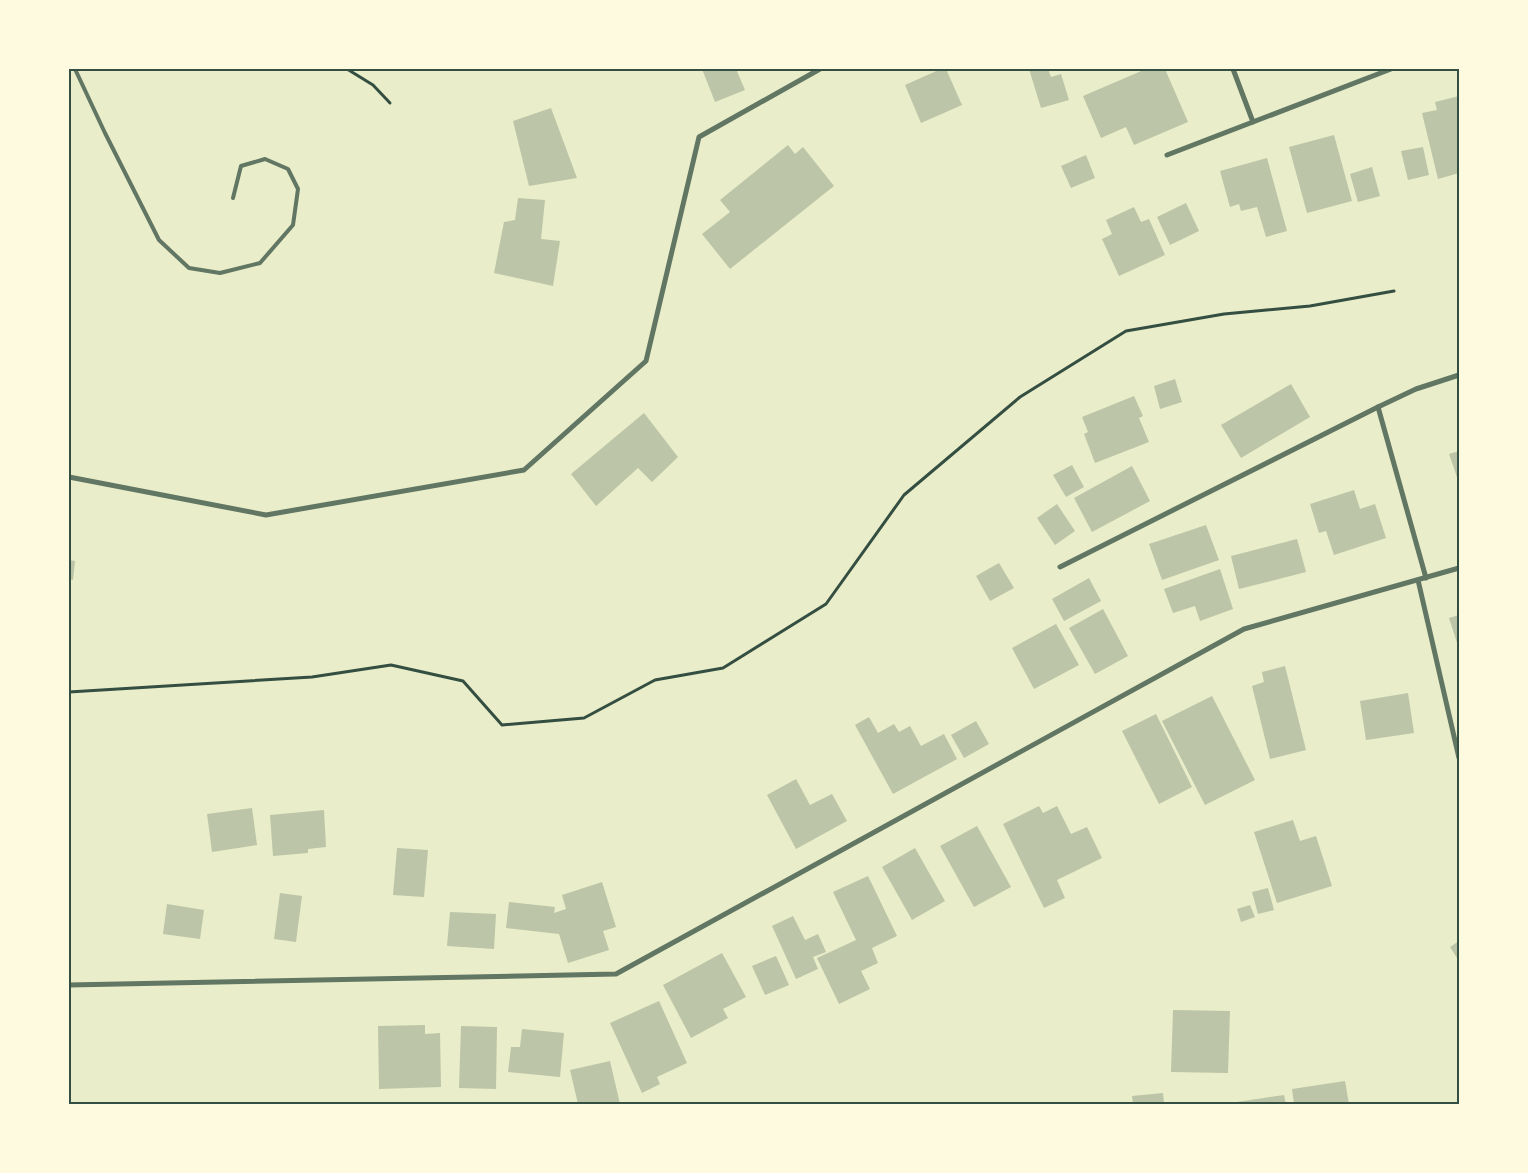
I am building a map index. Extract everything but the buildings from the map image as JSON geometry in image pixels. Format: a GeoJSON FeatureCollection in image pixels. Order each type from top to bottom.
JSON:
{"type":"FeatureCollection","features":[{"type":"Feature","properties":{"kind":"street"},"geometry":{"type":"LineString","coordinates":[[69,477],[266,515],[524,470],[646,361],[699,137],[820,69]]}},
{"type":"Feature","properties":{"kind":"street"},"geometry":{"type":"LineString","coordinates":[[1233,69],[1252,122]]}},
{"type":"Feature","properties":{"kind":"street"},"geometry":{"type":"LineString","coordinates":[[1167,155],[1392,69]]}},
{"type":"Feature","properties":{"kind":"street"},"geometry":{"type":"LineString","coordinates":[[1060,567],[1378,407],[1416,389],[1459,375]]}},
{"type":"Feature","properties":{"kind":"street"},"geometry":{"type":"LineString","coordinates":[[1378,407],[1426,578]]}},
{"type":"Feature","properties":{"kind":"street"},"geometry":{"type":"LineString","coordinates":[[69,986],[616,974],[1244,629],[1459,568]]}},
{"type":"Feature","properties":{"kind":"street"},"geometry":{"type":"LineString","coordinates":[[1418,580],[1459,758]]}},
{"type":"Feature","properties":{"kind":"lane"},"geometry":{"type":"LineString","coordinates":[[76,69],[105,133],[159,240],[188,268],[220,273],[260,263],[293,225],[298,189],[288,169],[265,159],[241,166],[233,198]]}},
{"type":"Feature","properties":{"kind":"path"},"geometry":{"type":"LineString","coordinates":[[346,69],[373,85],[390,103]]}},
{"type":"Feature","properties":{"kind":"path"},"geometry":{"type":"LineString","coordinates":[[69,692],[312,677],[391,665],[463,681],[502,726],[584,718],[655,680],[723,668],[826,604],[904,495],[1020,397],[1126,331],[1224,314],[1310,306],[1394,291]]}}]}
